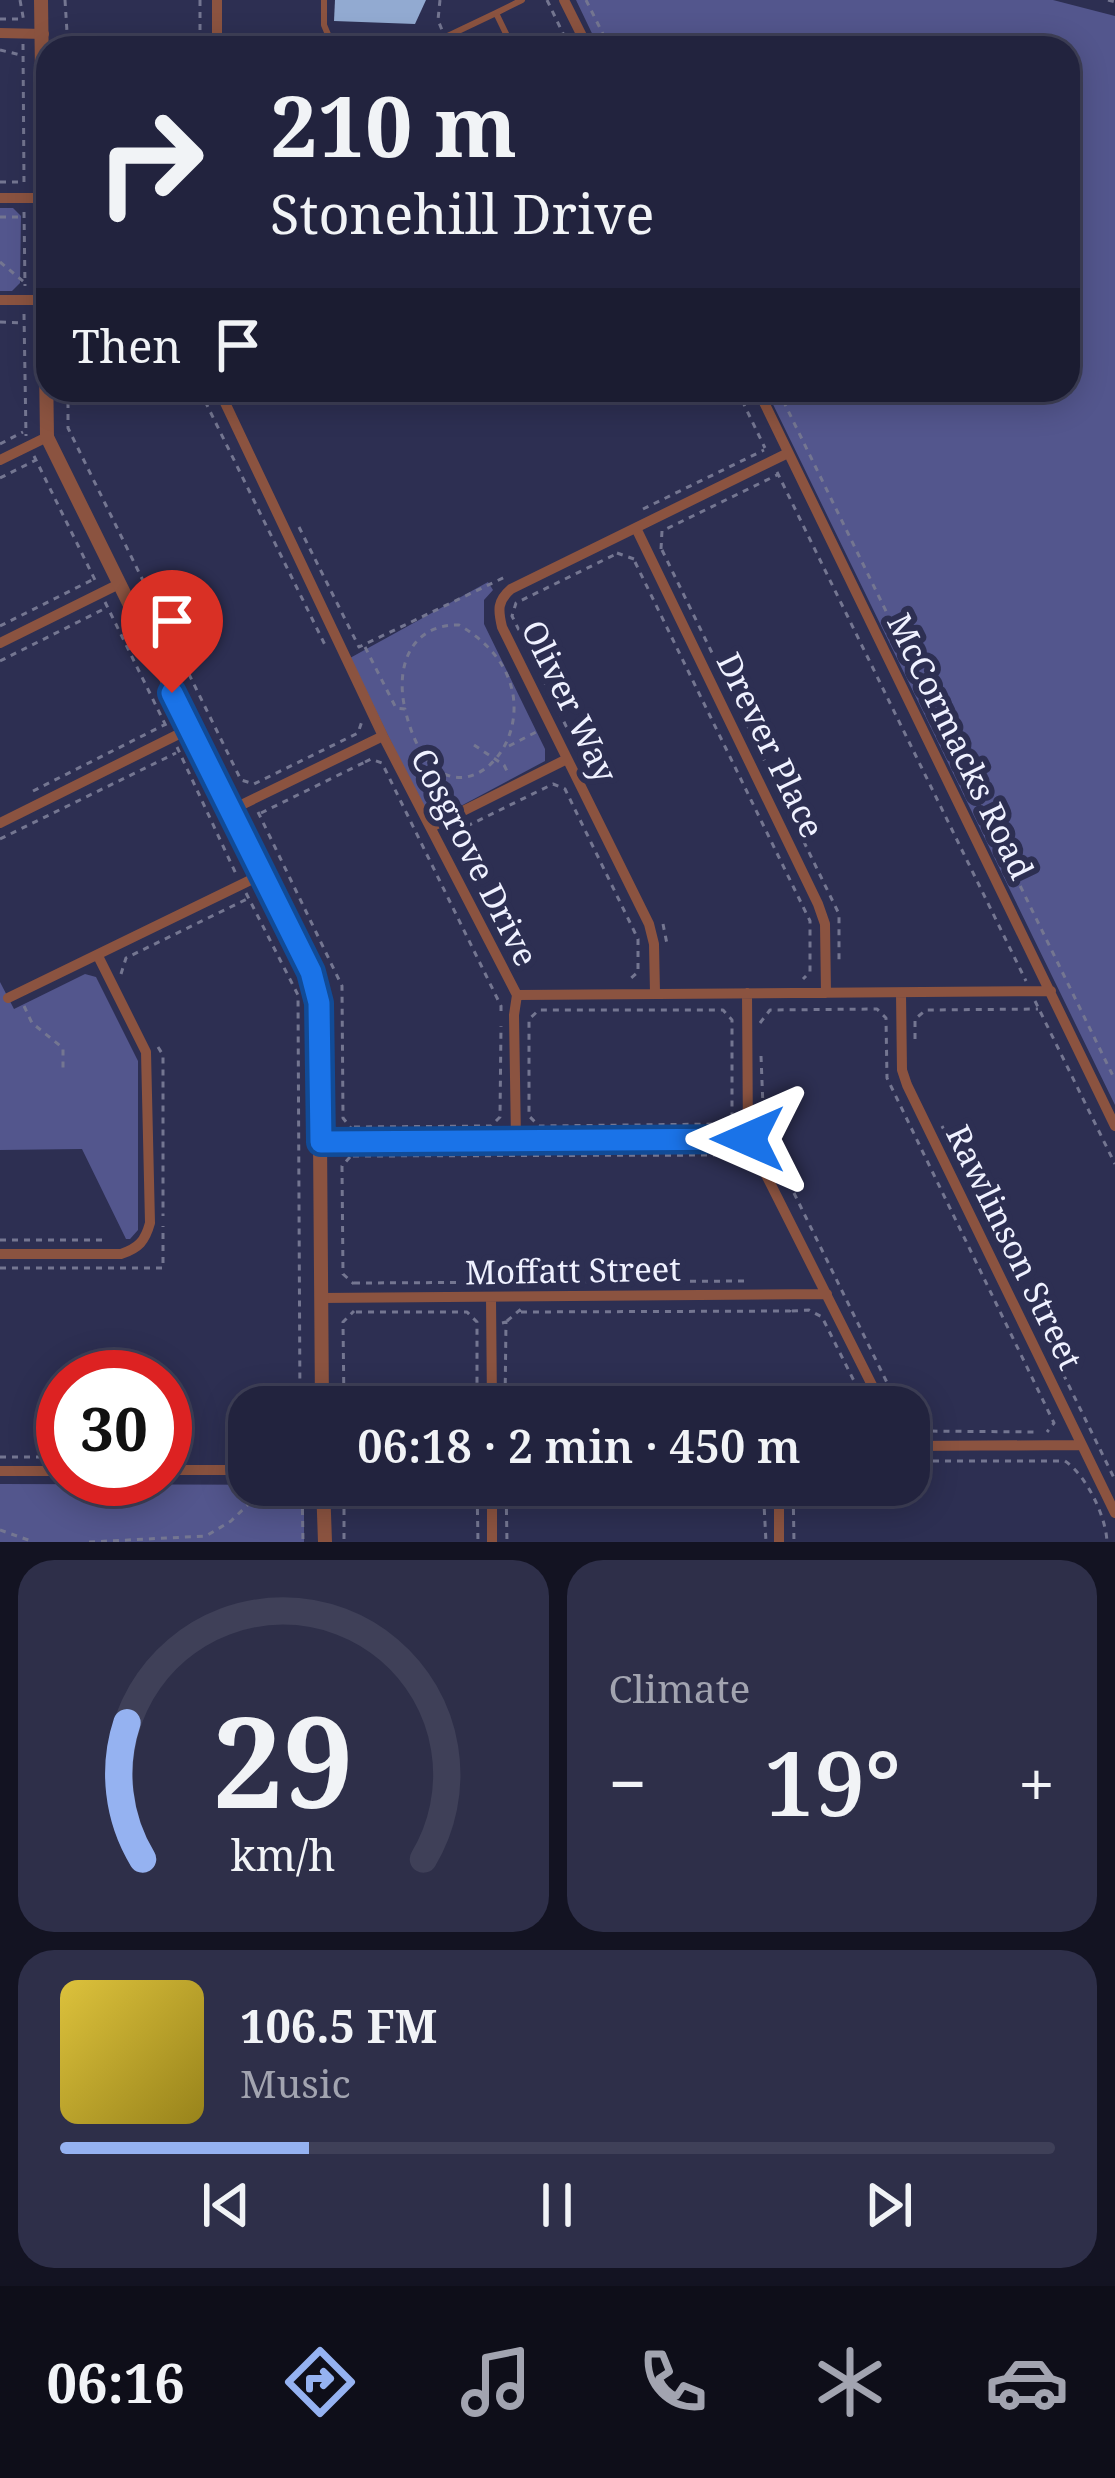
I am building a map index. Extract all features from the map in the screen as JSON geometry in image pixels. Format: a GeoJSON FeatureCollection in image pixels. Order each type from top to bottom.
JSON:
{"type":"FeatureCollection","features":[{"type":"Feature","properties":{"kind":"street"},"geometry":{"type":"LineString","coordinates":[[0,33],[44,34],[41,0]]}},
{"type":"Feature","properties":{"kind":"street"},"geometry":{"type":"LineString","coordinates":[[217,0],[217,36]]}},
{"type":"Feature","properties":{"kind":"street"},"geometry":{"type":"LineString","coordinates":[[564,0],[582,36]]}},
{"type":"Feature","properties":{"kind":"street"},"geometry":{"type":"LineString","coordinates":[[0,198],[36,198]]}},
{"type":"Feature","properties":{"kind":"street"},"geometry":{"type":"LineString","coordinates":[[0,300],[36,300]]}},
{"type":"Feature","properties":{"kind":"street"},"geometry":{"type":"LineString","coordinates":[[46,402],[46,437],[311,972],[319,1003],[322,1386]]}},
{"type":"Feature","properties":{"kind":"street","name":"Cosgrove Drive"},"geometry":{"type":"LineString","coordinates":[[225,402],[383,736],[517,995],[1051,991]]}},
{"type":"Feature","properties":{"kind":"street","name":"McCormacks Road"},"geometry":{"type":"LineString","coordinates":[[764,402],[1115,1126]]}},
{"type":"Feature","properties":{"kind":"street"},"geometry":{"type":"LineString","coordinates":[[0,460],[46,437]]}},
{"type":"Feature","properties":{"kind":"street","name":"Oliver Way"},"geometry":{"type":"LineString","coordinates":[[655,993],[649,924],[502,627],[501,597],[788,453]]}},
{"type":"Feature","properties":{"kind":"street","name":"Drever Place"},"geometry":{"type":"LineString","coordinates":[[636,528],[656,553],[818,904],[825,924],[826,993]]}},
{"type":"Feature","properties":{"kind":"street"},"geometry":{"type":"LineString","coordinates":[[0,643],[119,584]]}},
{"type":"Feature","properties":{"kind":"street"},"geometry":{"type":"LineString","coordinates":[[0,823],[189,729]]}},
{"type":"Feature","properties":{"kind":"street"},"geometry":{"type":"LineString","coordinates":[[231,810],[383,736]]}},
{"type":"Feature","properties":{"kind":"street"},"geometry":{"type":"LineString","coordinates":[[431,826],[567,759]]}},
{"type":"Feature","properties":{"kind":"street"},"geometry":{"type":"LineString","coordinates":[[13,996],[263,874]]}},
{"type":"Feature","properties":{"kind":"street"},"geometry":{"type":"LineString","coordinates":[[0,1254],[122,1254],[136,1249],[151,1223],[146,1052],[98,956]]}},
{"type":"Feature","properties":{"kind":"street"},"geometry":{"type":"LineString","coordinates":[[747,994],[748,1139],[873,1386]]}},
{"type":"Feature","properties":{"kind":"street","name":"Rawlinson Street"},"geometry":{"type":"LineString","coordinates":[[901,994],[902,1070],[907,1085],[1115,1513]]}},
{"type":"Feature","properties":{"kind":"street"},"geometry":{"type":"LineString","coordinates":[[516,1140],[517,995]]}},
{"type":"Feature","properties":{"kind":"street"},"geometry":{"type":"LineString","coordinates":[[321,1142],[748,1139]]}},
{"type":"Feature","properties":{"kind":"street","name":"Moffatt Street"},"geometry":{"type":"LineString","coordinates":[[320,1298],[827,1294]]}},
{"type":"Feature","properties":{"kind":"street"},"geometry":{"type":"LineString","coordinates":[[491,1298],[492,1386]]}},
{"type":"Feature","properties":{"kind":"street"},"geometry":{"type":"LineString","coordinates":[[930,1446],[1081,1445]]}},
{"type":"Feature","properties":{"kind":"street"},"geometry":{"type":"LineString","coordinates":[[192,1470],[228,1470]]}},
{"type":"Feature","properties":{"kind":"street"},"geometry":{"type":"LineString","coordinates":[[0,1471],[36,1471]]}},
{"type":"Feature","properties":{"kind":"street"},"geometry":{"type":"LineString","coordinates":[[324,1506],[325,1542]]}},
{"type":"Feature","properties":{"kind":"street"},"geometry":{"type":"LineString","coordinates":[[492,1506],[493,1542]]}},
{"type":"Feature","properties":{"kind":"street"},"geometry":{"type":"LineString","coordinates":[[779,1506],[779,1542]]}},
{"type":"Feature","properties":{"kind":"lane"},"geometry":{"type":"LineString","coordinates":[[324,0],[329,36]]}},
{"type":"Feature","properties":{"kind":"lane"},"geometry":{"type":"LineString","coordinates":[[448,36],[522,0]]}},
{"type":"Feature","properties":{"kind":"lane"},"geometry":{"type":"LineString","coordinates":[[496,13],[507,36]]}},
{"type":"Feature","properties":{"kind":"path"},"geometry":{"type":"LineString","coordinates":[[0,20],[24,20],[20,0]]}},
{"type":"Feature","properties":{"kind":"path"},"geometry":{"type":"LineString","coordinates":[[65,0],[67,36]]}},
{"type":"Feature","properties":{"kind":"path"},"geometry":{"type":"LineString","coordinates":[[200,0],[200,36]]}},
{"type":"Feature","properties":{"kind":"path"},"geometry":{"type":"LineString","coordinates":[[440,0],[438,20],[446,36]]}},
{"type":"Feature","properties":{"kind":"path"},"geometry":{"type":"LineString","coordinates":[[547,0],[564,36]]}},
{"type":"Feature","properties":{"kind":"path"},"geometry":{"type":"LineString","coordinates":[[586,0],[604,36]]}},
{"type":"Feature","properties":{"kind":"path"},"geometry":{"type":"LineString","coordinates":[[0,50],[23,56],[25,283],[24,431],[0,444]]}},
{"type":"Feature","properties":{"kind":"path"},"geometry":{"type":"LineString","coordinates":[[0,182],[24,182]]}},
{"type":"Feature","properties":{"kind":"path"},"geometry":{"type":"LineString","coordinates":[[0,218],[24,218]]}},
{"type":"Feature","properties":{"kind":"path"},"geometry":{"type":"LineString","coordinates":[[0,262],[25,283]]}},
{"type":"Feature","properties":{"kind":"path"},"geometry":{"type":"LineString","coordinates":[[0,322],[24,323]]}},
{"type":"Feature","properties":{"kind":"path"},"geometry":{"type":"LineString","coordinates":[[68,402],[68,428],[241,780],[254,784],[358,733],[362,720]]}},
{"type":"Feature","properties":{"kind":"path"},"geometry":{"type":"LineString","coordinates":[[205,402],[333,661]]}},
{"type":"Feature","properties":{"kind":"path"},"geometry":{"type":"LineString","coordinates":[[743,402],[1115,1164]]}},
{"type":"Feature","properties":{"kind":"path"},"geometry":{"type":"LineString","coordinates":[[784,402],[1115,1080]]}},
{"type":"Feature","properties":{"kind":"path"},"geometry":{"type":"LineString","coordinates":[[643,509],[765,449]]}},
{"type":"Feature","properties":{"kind":"path"},"geometry":{"type":"LineString","coordinates":[[0,478],[36,460],[94,579],[0,626]]}},
{"type":"Feature","properties":{"kind":"path"},"geometry":{"type":"LineString","coordinates":[[778,474],[662,531],[656,553],[839,914],[839,971]]}},
{"type":"Feature","properties":{"kind":"path"},"geometry":{"type":"LineString","coordinates":[[294,518],[359,647],[509,576]]}},
{"type":"Feature","properties":{"kind":"path"},"geometry":{"type":"LineString","coordinates":[[608,542],[614,555]]}},
{"type":"Feature","properties":{"kind":"path"},"geometry":{"type":"LineString","coordinates":[[598,791],[512,616],[516,603],[620,551],[633,556],[810,921],[810,972],[801,980]]}},
{"type":"Feature","properties":{"kind":"path"},"geometry":{"type":"LineString","coordinates":[[635,562],[656,553]]}},
{"type":"Feature","properties":{"kind":"path"},"geometry":{"type":"LineString","coordinates":[[0,661],[108,607],[165,724],[21,798]]}},
{"type":"Feature","properties":{"kind":"path"},"geometry":{"type":"LineString","coordinates":[[418,620],[424,632]]}},
{"type":"Feature","properties":{"kind":"path"},"geometry":{"type":"LineString","coordinates":[[507,747],[513,718],[509,687],[495,654],[459,625],[440,625],[424,632],[407,656],[402,678],[405,709],[420,750],[446,775],[476,774],[507,747],[550,724]]}},
{"type":"Feature","properties":{"kind":"path"},"geometry":{"type":"LineString","coordinates":[[364,645],[396,708],[405,709]]}},
{"type":"Feature","properties":{"kind":"path"},"geometry":{"type":"LineString","coordinates":[[474,745],[504,765],[514,785]]}},
{"type":"Feature","properties":{"kind":"path"},"geometry":{"type":"LineString","coordinates":[[0,839],[179,752],[298,995],[300,1386]]}},
{"type":"Feature","properties":{"kind":"path"},"geometry":{"type":"LineString","coordinates":[[354,1127],[491,1126],[500,1117],[501,1006],[382,764],[371,759],[365,762]]}},
{"type":"Feature","properties":{"kind":"path"},"geometry":{"type":"LineString","coordinates":[[432,866],[458,852],[457,831],[554,784],[565,790],[638,939],[638,972],[628,981]]}},
{"type":"Feature","properties":{"kind":"path"},"geometry":{"type":"LineString","coordinates":[[657,912],[667,932],[667,948]]}},
{"type":"Feature","properties":{"kind":"path"},"geometry":{"type":"LineString","coordinates":[[638,966],[654,965]]}},
{"type":"Feature","properties":{"kind":"path"},"geometry":{"type":"LineString","coordinates":[[1013,980],[1021,972]]}},
{"type":"Feature","properties":{"kind":"path"},"geometry":{"type":"LineString","coordinates":[[13,996],[32,1023],[63,1048],[63,1070]]}},
{"type":"Feature","properties":{"kind":"path"},"geometry":{"type":"LineString","coordinates":[[539,1010],[723,1010],[732,1020],[732,1116],[720,1124],[539,1126],[530,1116],[530,1018],[539,1010]]}},
{"type":"Feature","properties":{"kind":"path"},"geometry":{"type":"LineString","coordinates":[[760,1022],[770,1010],[877,1010],[886,1018],[887,1078],[1054,1423],[1048,1432],[930,1431]]}},
{"type":"Feature","properties":{"kind":"path"},"geometry":{"type":"LineString","coordinates":[[915,1048],[915,1019],[926,1010],[1039,1010]]}},
{"type":"Feature","properties":{"kind":"path"},"geometry":{"type":"LineString","coordinates":[[761,1046],[764,1132],[889,1386]]}},
{"type":"Feature","properties":{"kind":"path"},"geometry":{"type":"LineString","coordinates":[[935,1112],[1115,1480]]}},
{"type":"Feature","properties":{"kind":"path"},"geometry":{"type":"LineString","coordinates":[[720,1124],[721,1155]]}},
{"type":"Feature","properties":{"kind":"path"},"geometry":{"type":"LineString","coordinates":[[353,1156],[735,1155],[747,1162]]}},
{"type":"Feature","properties":{"kind":"path"},"geometry":{"type":"LineString","coordinates":[[0,1240],[106,1240]]}},
{"type":"Feature","properties":{"kind":"path"},"geometry":{"type":"LineString","coordinates":[[353,1283],[765,1281]]}},
{"type":"Feature","properties":{"kind":"path"},"geometry":{"type":"LineString","coordinates":[[789,1295],[790,1311]]}},
{"type":"Feature","properties":{"kind":"path"},"geometry":{"type":"LineString","coordinates":[[521,1312],[809,1310],[822,1317],[856,1386]]}},
{"type":"Feature","properties":{"kind":"path"},"geometry":{"type":"LineString","coordinates":[[354,1312],[467,1312],[477,1322],[477,1386]]}},
{"type":"Feature","properties":{"kind":"path"},"geometry":{"type":"LineString","coordinates":[[0,1457],[36,1457]]}},
{"type":"Feature","properties":{"kind":"path"},"geometry":{"type":"LineString","coordinates":[[930,1461],[1065,1461],[1077,1469],[1106,1527],[1107,1542]]}},
{"type":"Feature","properties":{"kind":"path"},"geometry":{"type":"LineString","coordinates":[[89,1542],[206,1536],[247,1506]]}},
{"type":"Feature","properties":{"kind":"path"},"geometry":{"type":"LineString","coordinates":[[301,1506],[303,1542]]}},
{"type":"Feature","properties":{"kind":"path"},"geometry":{"type":"LineString","coordinates":[[344,1506],[344,1542]]}},
{"type":"Feature","properties":{"kind":"path"},"geometry":{"type":"LineString","coordinates":[[477,1506],[478,1542]]}},
{"type":"Feature","properties":{"kind":"path"},"geometry":{"type":"LineString","coordinates":[[506,1506],[507,1542]]}},
{"type":"Feature","properties":{"kind":"path"},"geometry":{"type":"LineString","coordinates":[[765,1506],[766,1542]]}},
{"type":"Feature","properties":{"kind":"path"},"geometry":{"type":"LineString","coordinates":[[793,1506],[794,1542]]}},
{"type":"Feature","properties":{"kind":"path"},"geometry":{"type":"LineString","coordinates":[[0,1530],[34,1542]]}},
{"type":"Feature","properties":{"kind":"shaded area"},"geometry":{"type":"Polygon","coordinates":[[[576,0],[1053,0],[1115,16],[1115,1105],[772,402],[1080,402],[1080,36],[593,36],[576,0]]]}},
{"type":"Feature","properties":{"kind":"shaded area"},"geometry":{"type":"Polygon","coordinates":[[[0,208],[13,208],[21,216],[20,283],[12,291],[0,291],[0,208]]]}},
{"type":"Feature","properties":{"kind":"shaded area"},"geometry":{"type":"Polygon","coordinates":[[[488,582],[493,590],[484,600],[484,624],[545,749],[545,761],[432,817],[350,658],[488,582]]]}},
{"type":"Feature","properties":{"kind":"shaded area"},"geometry":{"type":"Polygon","coordinates":[[[85,974],[96,977],[138,1061],[138,1230],[130,1239],[82,1149],[0,1150],[0,982],[14,1009],[85,974]]]}},
{"type":"Feature","properties":{"kind":"shaded area"},"geometry":{"type":"Polygon","coordinates":[[[0,1484],[36,1484],[36,1506],[192,1506],[192,1485],[228,1485],[228,1506],[304,1506],[304,1542],[0,1542],[0,1484]]]}},
{"type":"Feature","properties":{"kind":"building"},"geometry":{"type":"Polygon","coordinates":[[[335,0],[426,0],[415,24],[334,21],[335,0]]]}},
{"type":"Feature","properties":{"kind":"route"},"geometry":{"type":"LineString","coordinates":[[172,693],[311,972],[319,1003],[321,1142],[748,1139]]}}]}
